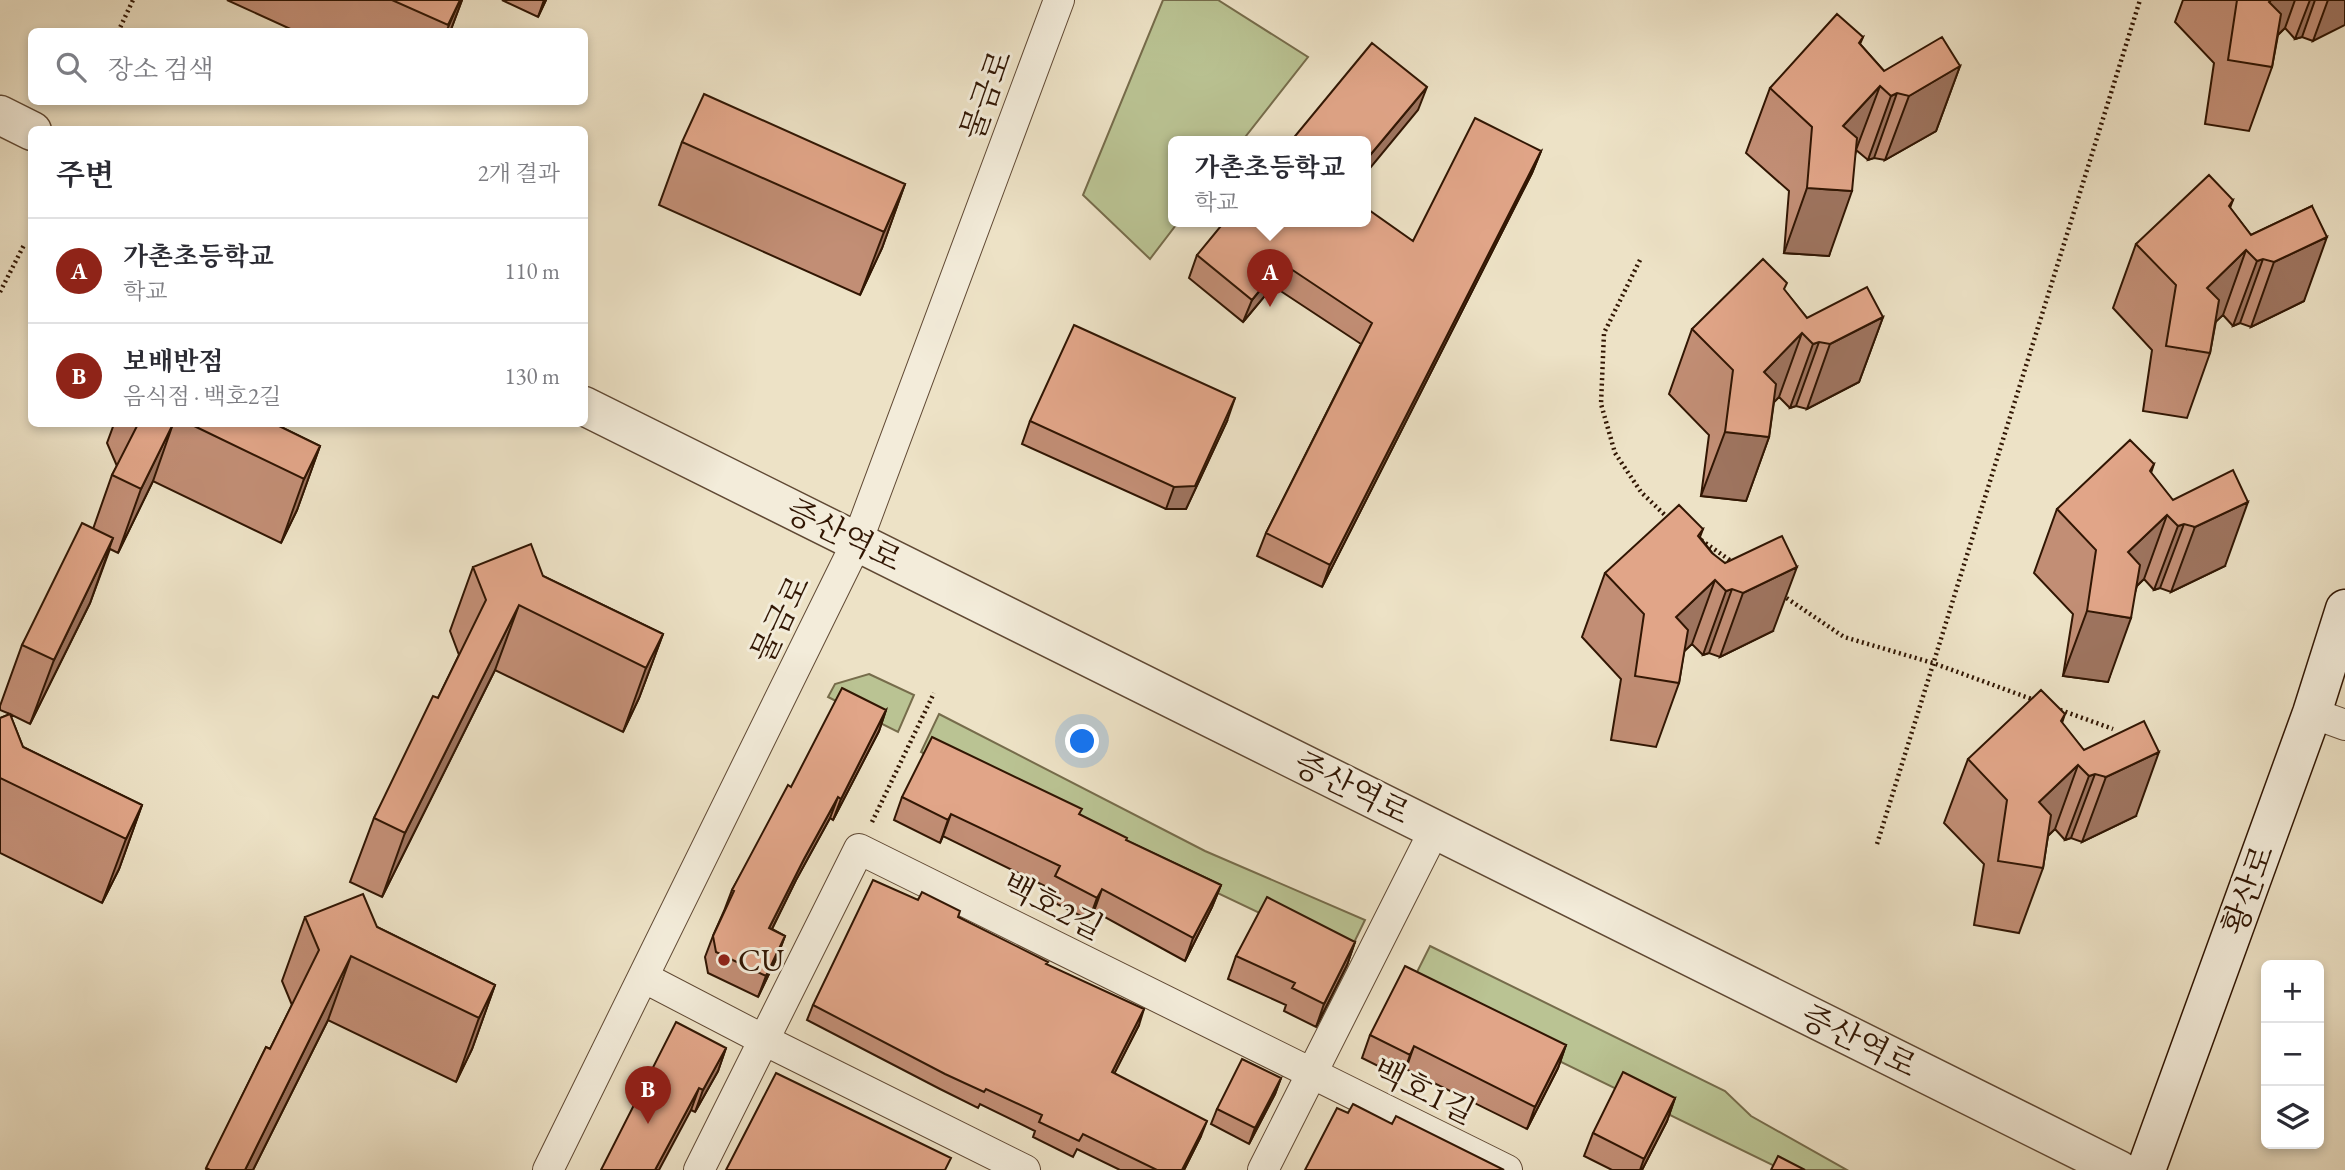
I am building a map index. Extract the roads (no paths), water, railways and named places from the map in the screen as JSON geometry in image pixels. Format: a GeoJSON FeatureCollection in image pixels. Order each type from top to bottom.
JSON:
{"type":"FeatureCollection","features":[{"type":"Feature","properties":{"kind":"street","name":"물금로"},"geometry":{"type":"LineString","coordinates":[[548,1170],[857,542],[1059,0]]}},
{"type":"Feature","properties":{"kind":"street"},"geometry":{"type":"LineString","coordinates":[[0,115],[28,129]]}},
{"type":"Feature","properties":{"kind":"street","name":"증산역로"},"geometry":{"type":"LineString","coordinates":[[588,408],[2119,1170]]}},
{"type":"Feature","properties":{"kind":"street","name":"황산로"},"geometry":{"type":"LineString","coordinates":[[2146,1170],[2329,719],[2345,609]]}},
{"type":"Feature","properties":{"kind":"street"},"geometry":{"type":"LineString","coordinates":[[1264,1170],[1435,830]]}},
{"type":"Feature","properties":{"kind":"street","name":"백호2길"},"geometry":{"type":"LineString","coordinates":[[764,1040],[859,849],[1311,1074]]}},
{"type":"Feature","properties":{"kind":"street"},"geometry":{"type":"LineString","coordinates":[[643,976],[764,1040],[1025,1170]]}},
{"type":"Feature","properties":{"kind":"street"},"geometry":{"type":"LineString","coordinates":[[699,1170],[764,1040]]}},
{"type":"Feature","properties":{"kind":"street","name":"백호1길"},"geometry":{"type":"LineString","coordinates":[[1311,1074],[1507,1170]]}},
{"type":"Feature","properties":{"kind":"place","name":"가촌초등학교"},"geometry":{"type":"Point","coordinates":[1270,307]}},
{"type":"Feature","properties":{"kind":"place","name":"CU"},"geometry":{"type":"Point","coordinates":[724,960]}},
{"type":"Feature","properties":{"kind":"place","name":"보배반점"},"geometry":{"type":"Point","coordinates":[648,1124]}}]}
